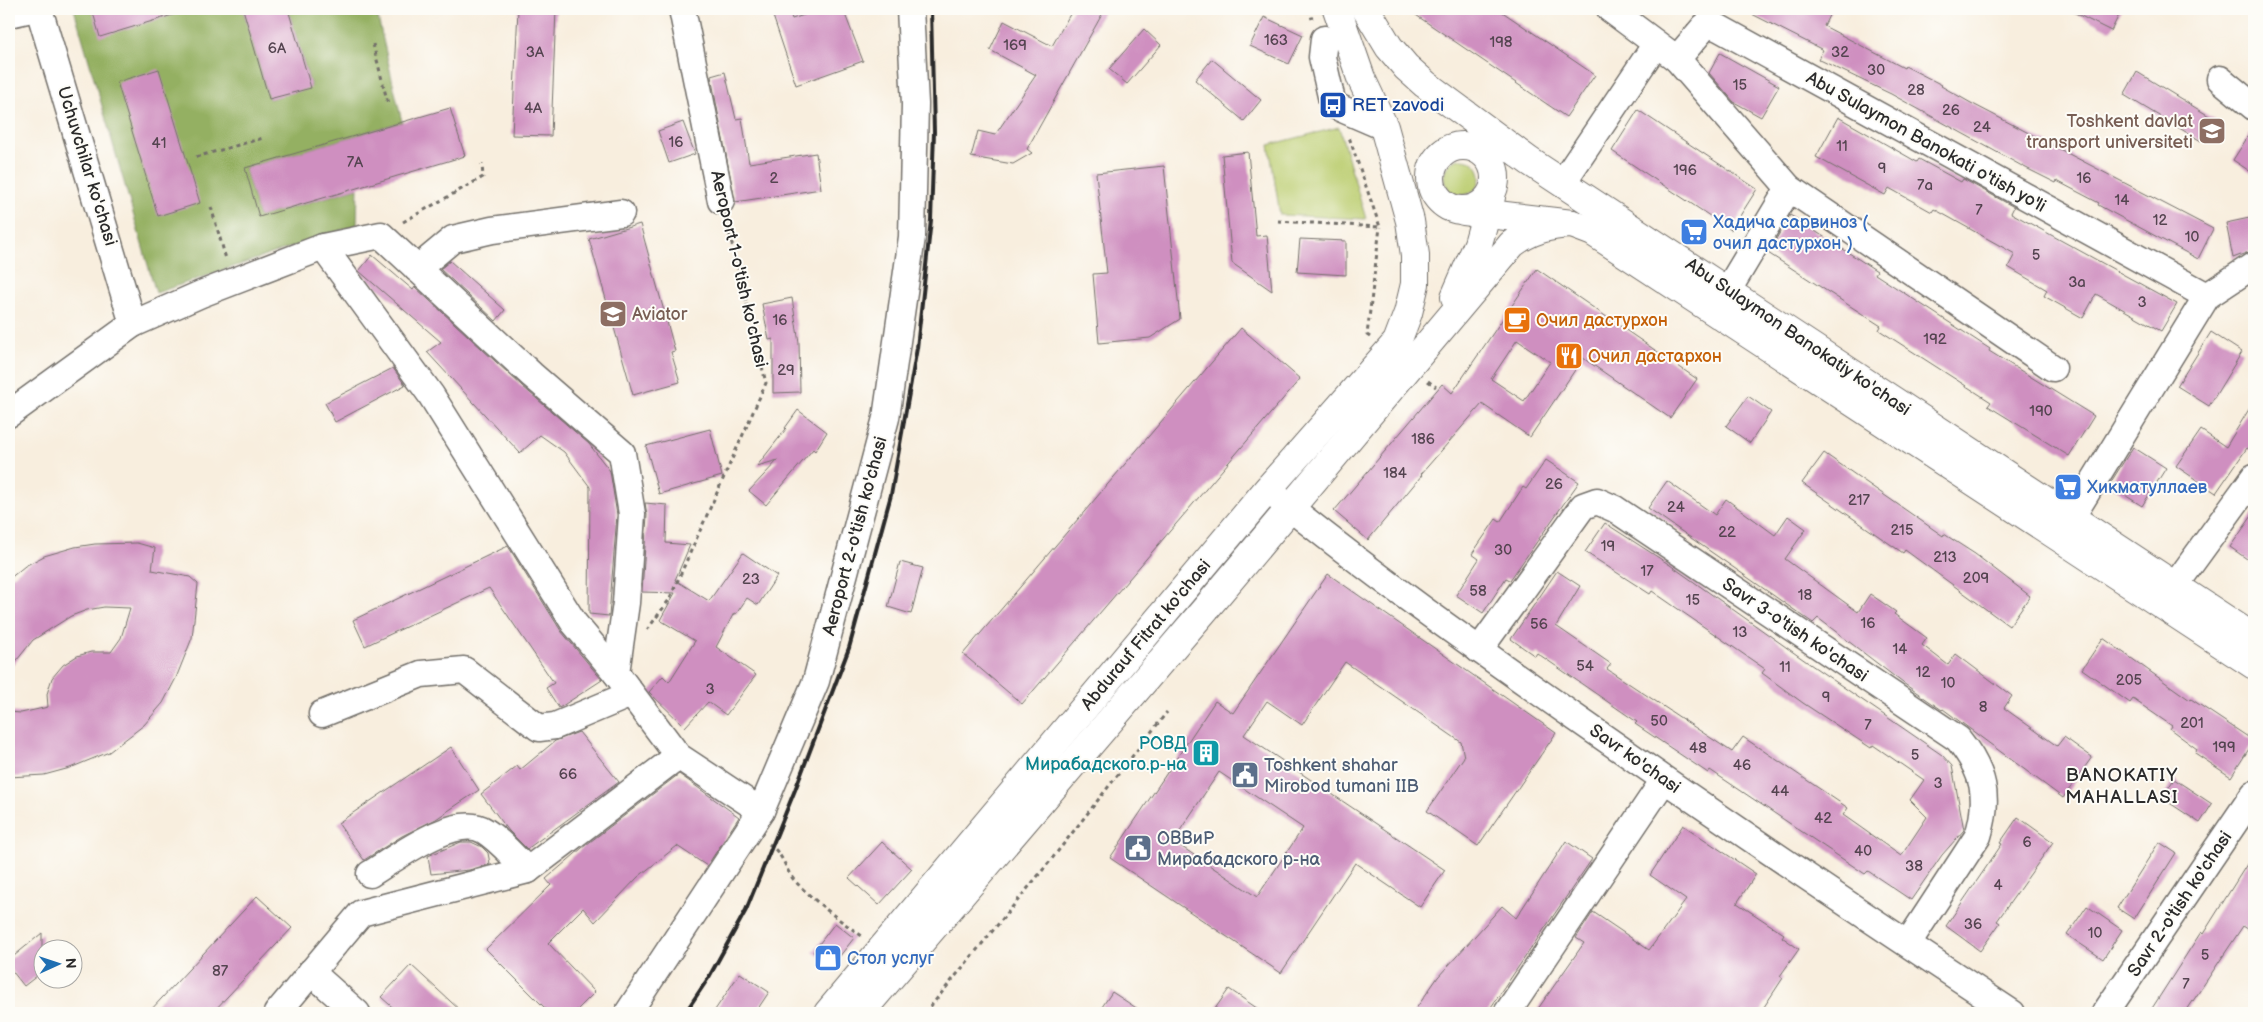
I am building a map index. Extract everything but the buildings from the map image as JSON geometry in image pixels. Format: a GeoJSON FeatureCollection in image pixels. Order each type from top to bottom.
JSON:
{"type":"FeatureCollection","features":[{"type":"Feature","properties":{"kind":"main road"},"geometry":{"type":"LineString","coordinates":[[1337,9],[1361,78],[1384,128],[1405,201],[1413,241],[1416,270],[1412,298],[1397,342],[1400,359]]}},
{"type":"Feature","properties":{"kind":"main road","name":"Abu Sulaymon Banokatiy ko'chasi"},"geometry":{"type":"LineString","coordinates":[[1366,9],[1389,47],[1406,67],[1446,100],[1530,161],[2254,638]]}},
{"type":"Feature","properties":{"kind":"main road"},"geometry":{"type":"LineString","coordinates":[[1446,100],[1482,153]]}},
{"type":"Feature","properties":{"kind":"main road"},"geometry":{"type":"LineString","coordinates":[[1384,128],[1431,184],[1439,201],[1455,210],[1475,212]]}},
{"type":"Feature","properties":{"kind":"main road"},"geometry":{"type":"LineString","coordinates":[[1413,241],[1421,206],[1431,184],[1430,174],[1433,165],[1446,151],[1464,146],[1482,153],[1530,161]]}},
{"type":"Feature","properties":{"kind":"main road","name":"Abdurauf Fitrat ko'chasi"},"geometry":{"type":"LineString","coordinates":[[828,1013],[1267,490],[1448,310],[1465,277],[1478,244],[1475,212],[1494,188],[1493,168],[1482,153]]}},
{"type":"Feature","properties":{"kind":"main road","name":"Abu Sulaymon Banokatiy ko'chasi"},"geometry":{"type":"LineString","coordinates":[[1475,212],[1572,224],[1593,232],[2254,665]]}},
{"type":"Feature","properties":{"kind":"main road","name":"Abdurauf Fitrat ko'chasi"},"geometry":{"type":"LineString","coordinates":[[860,1013],[1290,508],[1400,359],[1512,244],[1524,235],[1538,229],[1572,224]]}},
{"type":"Feature","properties":{"kind":"street"},"geometry":{"type":"LineString","coordinates":[[9,14],[31,9]]}},
{"type":"Feature","properties":{"kind":"street","name":"Uchuvchilar ko'chasi"},"geometry":{"type":"LineString","coordinates":[[39,9],[133,324]]}},
{"type":"Feature","properties":{"kind":"street","name":"Aeroport 1-o'tish ko'chasi"},"geometry":{"type":"LineString","coordinates":[[682,9],[721,201]]}},
{"type":"Feature","properties":{"kind":"street","name":"Aeroport 2-o'tish ko'chasi"},"geometry":{"type":"LineString","coordinates":[[628,1013],[755,821],[816,681],[886,418],[912,237],[915,104],[910,9]]}},
{"type":"Feature","properties":{"kind":"street"},"geometry":{"type":"LineString","coordinates":[[1610,9],[1678,59],[1789,188],[2053,368]]}},
{"type":"Feature","properties":{"kind":"street","name":"Abu Sulaymon Banokati o'tish yo'li"},"geometry":{"type":"LineString","coordinates":[[1678,59],[1705,26],[1711,25],[1720,28],[2207,296]]}},
{"type":"Feature","properties":{"kind":"street"},"geometry":{"type":"LineString","coordinates":[[1319,32],[1322,57],[1333,105],[1384,128]]}},
{"type":"Feature","properties":{"kind":"street"},"geometry":{"type":"LineString","coordinates":[[1564,182],[1656,44]]}},
{"type":"Feature","properties":{"kind":"street"},"geometry":{"type":"LineString","coordinates":[[2220,79],[2254,107]]}},
{"type":"Feature","properties":{"kind":"street"},"geometry":{"type":"LineString","coordinates":[[1728,290],[1789,188]]}},
{"type":"Feature","properties":{"kind":"street"},"geometry":{"type":"LineString","coordinates":[[417,269],[453,239],[492,230],[621,214]]}},
{"type":"Feature","properties":{"kind":"street"},"geometry":{"type":"LineString","coordinates":[[9,414],[133,324],[233,282],[323,248],[381,235],[532,375],[622,452],[632,514],[626,604],[616,673]]}},
{"type":"Feature","properties":{"kind":"street"},"geometry":{"type":"LineString","coordinates":[[323,248],[431,395],[574,624],[616,673],[678,756],[755,821]]}},
{"type":"Feature","properties":{"kind":"street"},"geometry":{"type":"LineString","coordinates":[[2071,518],[2207,296],[2254,265]]}},
{"type":"Feature","properties":{"kind":"street"},"geometry":{"type":"LineString","coordinates":[[2174,587],[2254,477]]}},
{"type":"Feature","properties":{"kind":"street","name":"Savr ko'chasi"},"geometry":{"type":"LineString","coordinates":[[1267,490],[1310,526],[1479,650],[1664,780],[2012,1013]]}},
{"type":"Feature","properties":{"kind":"street","name":"Savr 3-o'tish ko'chasi"},"geometry":{"type":"LineString","coordinates":[[1479,650],[1583,506],[1597,501],[1615,509],[1958,739],[1977,767],[1983,783],[1984,809],[1982,823],[1978,836],[1908,943]]}},
{"type":"Feature","properties":{"kind":"street"},"geometry":{"type":"LineString","coordinates":[[322,714],[421,674],[464,670],[539,728],[555,726],[631,694]]}},
{"type":"Feature","properties":{"kind":"street"},"geometry":{"type":"LineString","coordinates":[[277,1013],[360,913],[528,870],[678,756]]}},
{"type":"Feature","properties":{"kind":"street"},"geometry":{"type":"LineString","coordinates":[[1507,1013],[1664,780]]}},
{"type":"Feature","properties":{"kind":"street","name":"Savr 2-o'tish ko'chasi"},"geometry":{"type":"LineString","coordinates":[[2105,1013],[2254,794]]}},
{"type":"Feature","properties":{"kind":"street"},"geometry":{"type":"LineString","coordinates":[[370,874],[438,833],[467,826],[484,830],[528,870]]}},
{"type":"Feature","properties":{"kind":"street"},"geometry":{"type":"LineString","coordinates":[[311,972],[357,1013]]}},
{"type":"Feature","properties":{"kind":"path"},"geometry":{"type":"LineString","coordinates":[[1309,9],[1319,32]]}},
{"type":"Feature","properties":{"kind":"path"},"geometry":{"type":"LineString","coordinates":[[373,44],[388,104]]}},
{"type":"Feature","properties":{"kind":"path"},"geometry":{"type":"LineString","coordinates":[[1348,132],[1380,227],[1367,335]]}},
{"type":"Feature","properties":{"kind":"path"},"geometry":{"type":"LineString","coordinates":[[196,157],[263,138]]}},
{"type":"Feature","properties":{"kind":"path"},"geometry":{"type":"LineString","coordinates":[[381,235],[483,177],[482,164]]}},
{"type":"Feature","properties":{"kind":"path","name":"Aeroport 1-o'tish ko'chasi"},"geometry":{"type":"LineString","coordinates":[[642,637],[669,600],[766,383],[721,201]]}},
{"type":"Feature","properties":{"kind":"path"},"geometry":{"type":"LineString","coordinates":[[211,207],[233,282]]}},
{"type":"Feature","properties":{"kind":"path"},"geometry":{"type":"LineString","coordinates":[[1278,221],[1380,227]]}},
{"type":"Feature","properties":{"kind":"path"},"geometry":{"type":"LineString","coordinates":[[924,1013],[1051,860],[1167,712]]}},
{"type":"Feature","properties":{"kind":"path"},"geometry":{"type":"LineString","coordinates":[[755,821],[771,845],[784,858],[794,880],[829,912],[881,949]]}},
{"type":"Feature","properties":{"kind":"green space"},"geometry":{"type":"Polygon","coordinates":[[[74,9],[243,9],[269,99],[311,87],[288,9],[376,9],[402,122],[245,168],[259,217],[358,188],[357,225],[156,293],[74,9]]]}},
{"type":"Feature","properties":{"kind":"green space"},"geometry":{"type":"Polygon","coordinates":[[[1339,127],[1366,219],[1280,215],[1269,145],[1339,127]]]}},
{"type":"Feature","properties":{"kind":"green space"},"geometry":{"type":"Polygon","coordinates":[[[1462,159],[1469,160],[1475,164],[1479,170],[1479,184],[1475,190],[1469,194],[1462,195],[1455,194],[1449,190],[1445,184],[1444,177],[1445,170],[1449,164],[1455,160],[1462,159]]]}},
{"type":"Feature","properties":{"kind":"railway"},"geometry":{"type":"LineString","coordinates":[[685,1013],[709,977],[746,910],[795,790],[849,648],[891,495],[917,348],[931,220],[934,132],[931,9]]}},
{"type":"Feature","properties":{"kind":"place","name":"RET zavodi"},"geometry":{"type":"Point","coordinates":[1333,105]}},
{"type":"Feature","properties":{"kind":"place","name":"Toshkent davlat transport universiteti"},"geometry":{"type":"Point","coordinates":[2212,131]}},
{"type":"Feature","properties":{"kind":"place","name":"Хадича сарвиноз ( очил дастурхон )"},"geometry":{"type":"Point","coordinates":[1694,232]}},
{"type":"Feature","properties":{"kind":"place","name":"Aviator"},"geometry":{"type":"Point","coordinates":[613,314]}},
{"type":"Feature","properties":{"kind":"place","name":"Очил дастурхон"},"geometry":{"type":"Point","coordinates":[1517,320]}},
{"type":"Feature","properties":{"kind":"place","name":"Очил дастархон"},"geometry":{"type":"Point","coordinates":[1569,356]}},
{"type":"Feature","properties":{"kind":"place","name":"Хикматуллаев"},"geometry":{"type":"Point","coordinates":[2068,487]}},
{"type":"Feature","properties":{"kind":"place","name":"РОВД Мирабадского.р-на"},"geometry":{"type":"Point","coordinates":[1206,753]}},
{"type":"Feature","properties":{"kind":"place","name":"Toshkent shahar Mirobod tumani IIB"},"geometry":{"type":"Point","coordinates":[1245,775]}},
{"type":"Feature","properties":{"kind":"place","name":"ОВВиР Мирабадского р-на"},"geometry":{"type":"Point","coordinates":[1138,848]}},
{"type":"Feature","properties":{"kind":"place","name":"Стол услуг"},"geometry":{"type":"Point","coordinates":[828,958]}},
{"type":"Feature","properties":{"kind":"district","name":"BANOKATIY MAHALLASI"},"geometry":{"type":"Point","coordinates":[2122,786]}}]}
